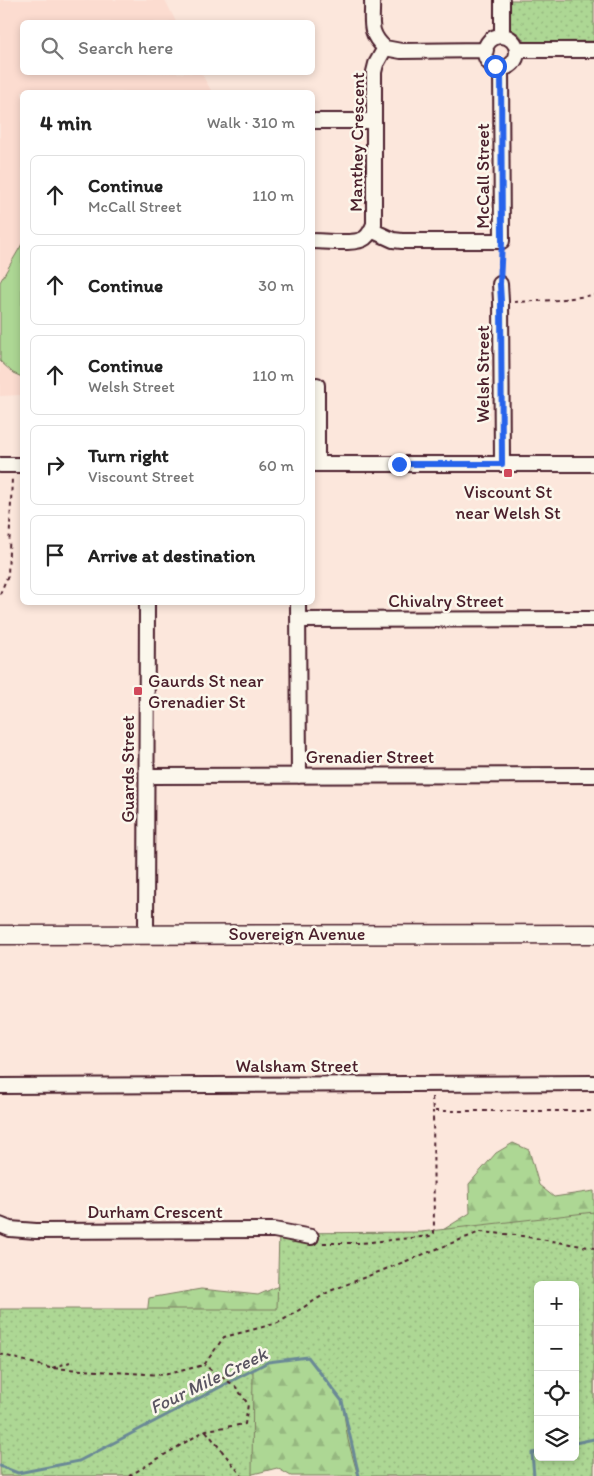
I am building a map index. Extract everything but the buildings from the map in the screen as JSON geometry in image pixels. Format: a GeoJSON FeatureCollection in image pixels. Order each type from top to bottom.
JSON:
{"type":"FeatureCollection","features":[{"type":"Feature","properties":{"kind":"street"},"geometry":{"type":"LineString","coordinates":[[372,0],[372,28],[378,42],[385,48],[401,51],[486,50]]}},
{"type":"Feature","properties":{"kind":"street"},"geometry":{"type":"LineString","coordinates":[[502,0],[502,36]]}},
{"type":"Feature","properties":{"kind":"street"},"geometry":{"type":"LineString","coordinates":[[502,36],[512,41],[517,50],[513,63],[501,68],[490,63],[486,57],[486,50],[491,40],[502,36]]}},
{"type":"Feature","properties":{"kind":"street","name":"Manthey Crescent"},"geometry":{"type":"LineString","coordinates":[[371,230],[374,219],[374,72],[376,64],[385,48]]}},
{"type":"Feature","properties":{"kind":"street"},"geometry":{"type":"LineString","coordinates":[[517,50],[594,50]]}},
{"type":"Feature","properties":{"kind":"street","name":"McCall Street"},"geometry":{"type":"LineString","coordinates":[[371,230],[402,242],[502,241],[501,68]]}},
{"type":"Feature","properties":{"kind":"street"},"geometry":{"type":"LineString","coordinates":[[315,121],[374,121]]}},
{"type":"Feature","properties":{"kind":"street"},"geometry":{"type":"LineString","coordinates":[[315,241],[356,241],[364,239],[371,230]]}},
{"type":"Feature","properties":{"kind":"street","name":"Welsh Street"},"geometry":{"type":"LineString","coordinates":[[500,284],[502,464]]}},
{"type":"Feature","properties":{"kind":"street"},"geometry":{"type":"LineString","coordinates":[[317,385],[315,464],[594,464]]}},
{"type":"Feature","properties":{"kind":"street"},"geometry":{"type":"LineString","coordinates":[[3,471],[20,466]]}},
{"type":"Feature","properties":{"kind":"street","name":"Guards Street"},"geometry":{"type":"LineString","coordinates":[[146,935],[147,605]]}},
{"type":"Feature","properties":{"kind":"street"},"geometry":{"type":"LineString","coordinates":[[298,605],[299,776]]}},
{"type":"Feature","properties":{"kind":"street","name":"Chivalry Street"},"geometry":{"type":"LineString","coordinates":[[298,620],[594,619]]}},
{"type":"Feature","properties":{"kind":"street","name":"Grenadier Street"},"geometry":{"type":"LineString","coordinates":[[147,776],[594,775]]}},
{"type":"Feature","properties":{"kind":"street","name":"Sovereign Avenue"},"geometry":{"type":"LineString","coordinates":[[0,935],[594,934]]}},
{"type":"Feature","properties":{"kind":"street","name":"Walsham Street"},"geometry":{"type":"LineString","coordinates":[[0,1086],[594,1083]]}},
{"type":"Feature","properties":{"kind":"street","name":"Durham Crescent"},"geometry":{"type":"LineString","coordinates":[[0,1226],[10,1229],[36,1231],[274,1230],[311,1237]]}},
{"type":"Feature","properties":{"kind":"path"},"geometry":{"type":"LineString","coordinates":[[500,284],[502,241]]}},
{"type":"Feature","properties":{"kind":"path"},"geometry":{"type":"LineString","coordinates":[[501,302],[557,300],[594,295]]}},
{"type":"Feature","properties":{"kind":"path"},"geometry":{"type":"LineString","coordinates":[[0,594],[8,576],[12,477],[3,471]]}},
{"type":"Feature","properties":{"kind":"path"},"geometry":{"type":"LineString","coordinates":[[311,1237],[324,1243],[361,1243],[431,1236],[434,1232],[432,1095]]}},
{"type":"Feature","properties":{"kind":"path"},"geometry":{"type":"LineString","coordinates":[[433,1111],[594,1111]]}},
{"type":"Feature","properties":{"kind":"path"},"geometry":{"type":"LineString","coordinates":[[0,1354],[50,1368],[164,1375],[204,1365],[224,1337],[278,1323],[330,1291],[480,1232],[516,1235],[594,1248]]}},
{"type":"Feature","properties":{"kind":"path"},"geometry":{"type":"LineString","coordinates":[[50,1368],[70,1362]]}},
{"type":"Feature","properties":{"kind":"path"},"geometry":{"type":"LineString","coordinates":[[129,1476],[206,1430],[245,1424],[248,1404],[235,1386],[204,1365]]}},
{"type":"Feature","properties":{"kind":"path"},"geometry":{"type":"LineString","coordinates":[[206,1430],[242,1476]]}},
{"type":"Feature","properties":{"kind":"shaded area"},"geometry":{"type":"Polygon","coordinates":[[[0,0],[165,0],[175,20],[20,20],[20,75],[202,75],[211,90],[20,90],[20,395],[0,396],[0,0]]]}},
{"type":"Feature","properties":{"kind":"green space"},"geometry":{"type":"Polygon","coordinates":[[[510,0],[594,0],[594,41],[525,42],[519,34],[509,28],[510,0]]]}},
{"type":"Feature","properties":{"kind":"green space"},"geometry":{"type":"Polygon","coordinates":[[[20,247],[20,376],[13,373],[0,361],[0,282],[20,247]]]}},
{"type":"Feature","properties":{"kind":"green space"},"geometry":{"type":"Polygon","coordinates":[[[513,1143],[529,1150],[539,1185],[554,1197],[594,1191],[594,1466],[580,1476],[291,1476],[277,1468],[245,1476],[0,1476],[147,1315],[149,1298],[201,1289],[258,1295],[297,1278],[438,1233],[470,1213],[469,1184],[496,1153],[513,1143]]]}},
{"type":"Feature","properties":{"kind":"green space"},"geometry":{"type":"Polygon","coordinates":[[[594,1212],[594,1476],[358,1476],[348,1440],[342,1401],[308,1357],[268,1362],[253,1370],[252,1476],[0,1476],[0,1309],[277,1309],[279,1233],[421,1232],[594,1212]]]}},
{"type":"Feature","properties":{"kind":"waterway","name":"Four Mile Creek"},"geometry":{"type":"LineString","coordinates":[[0,1466],[18,1473],[79,1461],[268,1362],[308,1357],[342,1401],[359,1476]]}},
{"type":"Feature","properties":{"kind":"waterway","name":"Four Mile Creek"},"geometry":{"type":"LineString","coordinates":[[579,1442],[594,1439]]}},
{"type":"Feature","properties":{"kind":"waterway","name":"Four Mile Creek"},"geometry":{"type":"LineString","coordinates":[[534,1453],[532,1453],[534,1476]]}},
{"type":"Feature","properties":{"kind":"place","name":"Viscount St near Welsh St"},"geometry":{"type":"Point","coordinates":[508,473]}},
{"type":"Feature","properties":{"kind":"place","name":"Gaurds St near Grenadier St"},"geometry":{"type":"Point","coordinates":[138,691]}},
{"type":"Feature","properties":{"kind":"route"},"geometry":{"type":"LineString","coordinates":[[399,464],[502,464],[500,284],[502,241],[501,68],[495,66]]}}]}
